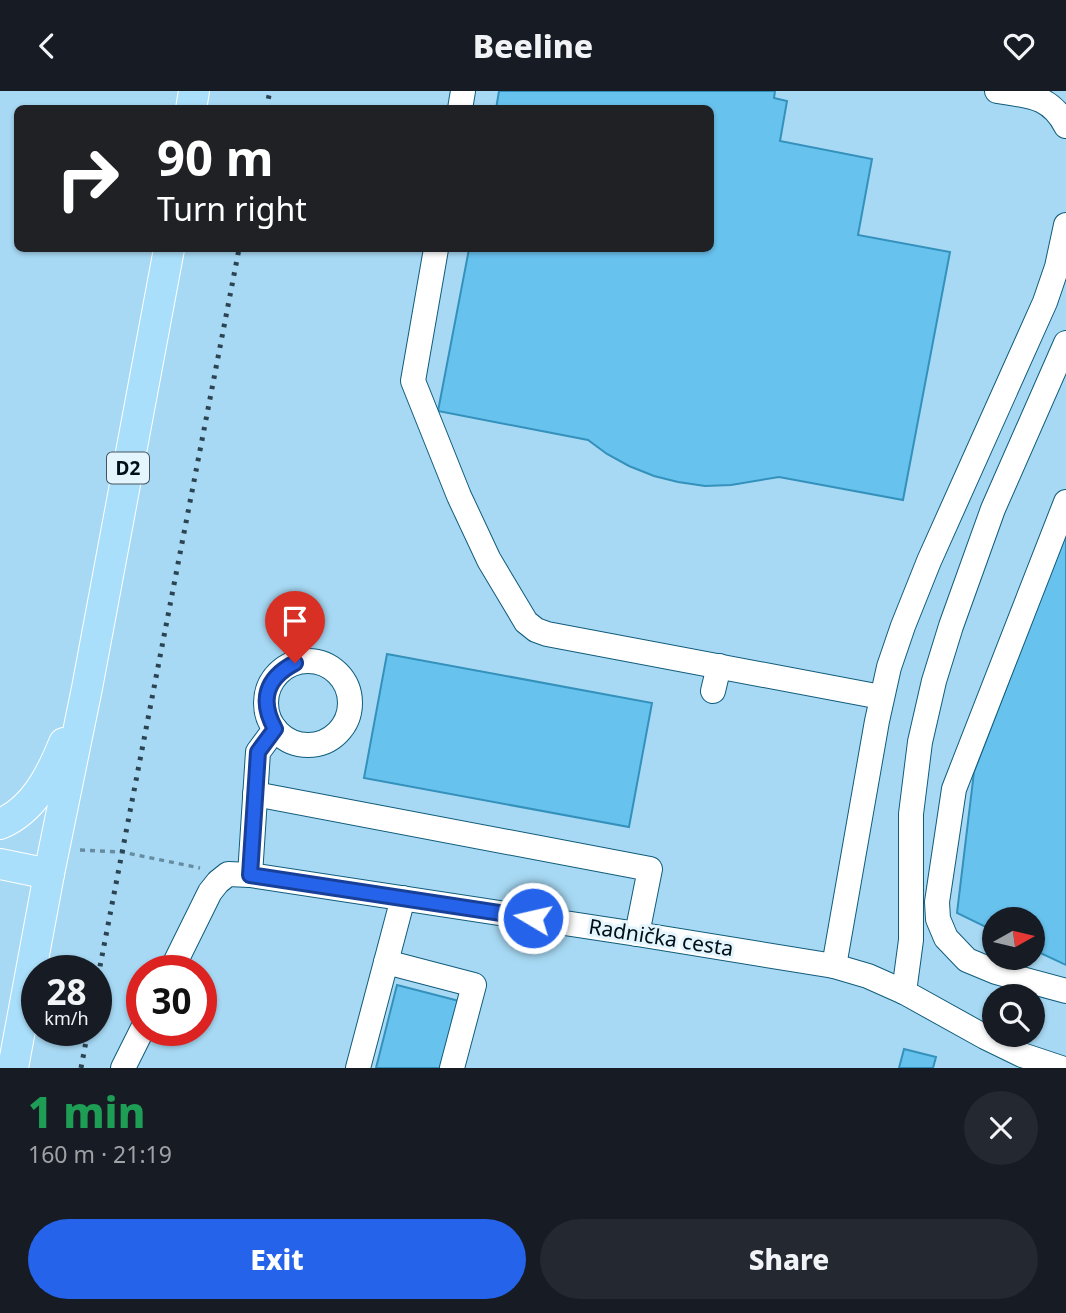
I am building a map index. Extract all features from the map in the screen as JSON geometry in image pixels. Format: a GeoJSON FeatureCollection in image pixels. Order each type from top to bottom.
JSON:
{"type":"FeatureCollection","features":[{"type":"Feature","properties":{"kind":"main road","name":"D2"},"geometry":{"type":"LineString","coordinates":[[13,1068],[168,252]]}},
{"type":"Feature","properties":{"kind":"main road"},"geometry":{"type":"LineString","coordinates":[[0,825],[18,814],[38,792],[61,751],[87,688]]}},
{"type":"Feature","properties":{"kind":"main road"},"geometry":{"type":"LineString","coordinates":[[0,825],[27,830],[38,836],[51,863],[0,864]]}},
{"type":"Feature","properties":{"kind":"street"},"geometry":{"type":"LineString","coordinates":[[997,91],[1038,98],[1060,115],[1066,126]]}},
{"type":"Feature","properties":{"kind":"street"},"geometry":{"type":"LineString","coordinates":[[834,966],[881,697],[903,627],[929,561],[1045,302],[1057,267],[1066,225]]}},
{"type":"Feature","properties":{"kind":"street"},"geometry":{"type":"LineString","coordinates":[[436,252],[414,381],[459,496],[484,550],[526,622],[547,634],[881,697]]}},
{"type":"Feature","properties":{"kind":"street"},"geometry":{"type":"LineString","coordinates":[[904,992],[911,940],[911,814],[920,742],[934,681],[993,509],[1066,343]]}},
{"type":"Feature","properties":{"kind":"street"},"geometry":{"type":"LineString","coordinates":[[1066,502],[954,789],[937,902],[938,919],[946,938],[967,960],[996,972],[1066,991]]}},
{"type":"Feature","properties":{"kind":"street"},"geometry":{"type":"LineString","coordinates":[[713,691],[719,666]]}},
{"type":"Feature","properties":{"kind":"street"},"geometry":{"type":"LineString","coordinates":[[179,955],[210,892],[218,882],[239,874],[255,794],[258,752],[275,729]]}},
{"type":"Feature","properties":{"kind":"street"},"geometry":{"type":"LineString","coordinates":[[255,794],[650,869],[637,934]]}},
{"type":"Feature","properties":{"kind":"street","name":"Radnička cesta"},"geometry":{"type":"LineString","coordinates":[[239,874],[834,966],[869,976],[1022,1055],[1061,1068]]}},
{"type":"Feature","properties":{"kind":"street"},"geometry":{"type":"LineString","coordinates":[[358,1068],[403,898]]}},
{"type":"Feature","properties":{"kind":"street"},"geometry":{"type":"LineString","coordinates":[[386,962],[474,985],[452,1068]]}},
{"type":"Feature","properties":{"kind":"street"},"geometry":{"type":"LineString","coordinates":[[123,1068],[134,1046]]}},
{"type":"Feature","properties":{"kind":"path"},"geometry":{"type":"LineString","coordinates":[[51,863],[76,850],[122,852],[239,874]]}},
{"type":"Feature","properties":{"kind":"building"},"geometry":{"type":"Polygon","coordinates":[[[499,91],[775,91],[774,98],[787,101],[780,141],[872,159],[858,235],[950,252],[903,500],[779,477],[731,485],[705,486],[678,482],[629,466],[588,440],[438,411],[468,252],[714,252],[714,105],[497,105],[499,91]]]}},
{"type":"Feature","properties":{"kind":"building"},"geometry":{"type":"Polygon","coordinates":[[[1066,532],[1066,965],[1045,955],[1045,907],[982,907],[982,925],[957,913],[974,772],[1066,532]]]}},
{"type":"Feature","properties":{"kind":"building"},"geometry":{"type":"Polygon","coordinates":[[[387,654],[652,703],[629,827],[364,778],[387,654]]]}},
{"type":"Feature","properties":{"kind":"building"},"geometry":{"type":"Polygon","coordinates":[[[397,985],[463,1002],[446,1068],[376,1068],[397,985]]]}},
{"type":"Feature","properties":{"kind":"building"},"geometry":{"type":"Polygon","coordinates":[[[904,1049],[936,1057],[933,1068],[899,1068],[904,1049]]]}},
{"type":"Feature","properties":{"kind":"railway"},"geometry":{"type":"LineString","coordinates":[[267,105],[270,91]]}},
{"type":"Feature","properties":{"kind":"railway"},"geometry":{"type":"LineString","coordinates":[[102,955],[238,252]]}},
{"type":"Feature","properties":{"kind":"railway"},"geometry":{"type":"LineString","coordinates":[[81,1068],[85,1046]]}},
{"type":"Feature","properties":{"kind":"route"},"geometry":{"type":"LineString","coordinates":[[295,663],[273,679],[268,691],[266,704],[275,729],[258,752],[250,875],[533,918]]}}]}
